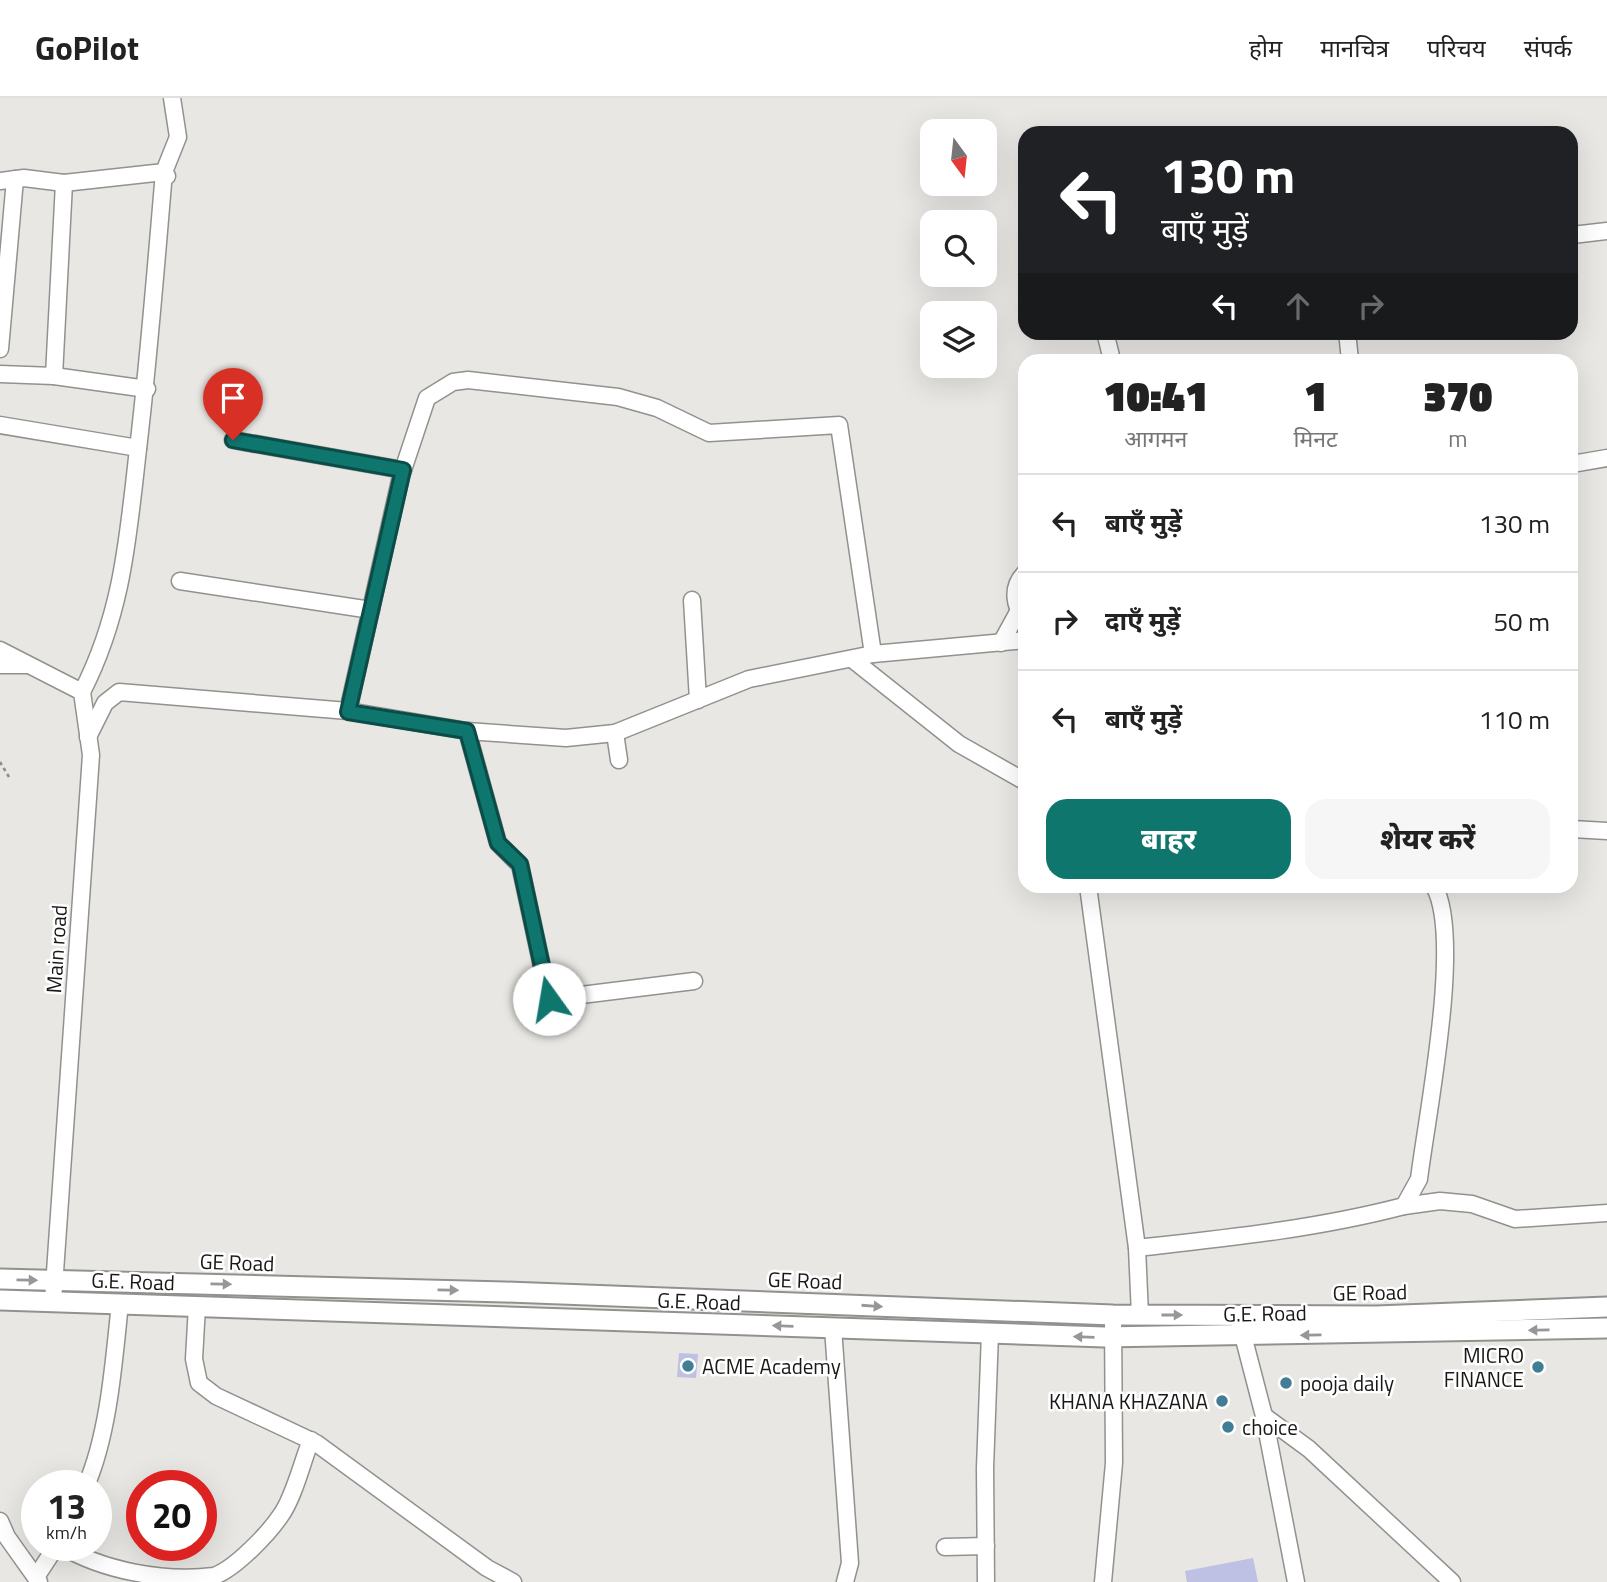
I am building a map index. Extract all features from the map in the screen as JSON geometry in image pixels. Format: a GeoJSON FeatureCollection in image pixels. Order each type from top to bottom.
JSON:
{"type":"FeatureCollection","features":[{"type":"Feature","properties":{"kind":"main road","name":"GE Road"},"geometry":{"type":"LineString","coordinates":[[0,1279],[518,1292],[1113,1315],[1376,1316],[1607,1307]]}},
{"type":"Feature","properties":{"kind":"main road","name":"G.E. Road"},"geometry":{"type":"LineString","coordinates":[[0,1300],[1112,1338],[1607,1328]]}},
{"type":"Feature","properties":{"kind":"street"},"geometry":{"type":"LineString","coordinates":[[0,650],[82,692],[104,644],[119,596],[147,389],[165,174],[178,137],[172,98]]}},
{"type":"Feature","properties":{"kind":"street"},"geometry":{"type":"LineString","coordinates":[[0,349],[8,180],[64,183],[165,174]]}},
{"type":"Feature","properties":{"kind":"street"},"geometry":{"type":"LineString","coordinates":[[54,376],[64,183]]}},
{"type":"Feature","properties":{"kind":"street"},"geometry":{"type":"LineString","coordinates":[[1578,234],[1607,231]]}},
{"type":"Feature","properties":{"kind":"street"},"geometry":{"type":"LineString","coordinates":[[0,374],[54,376],[147,389]]}},
{"type":"Feature","properties":{"kind":"street"},"geometry":{"type":"LineString","coordinates":[[348,712],[403,470],[428,398],[453,382],[468,380],[618,397],[657,408],[709,433],[839,425],[873,654]]}},
{"type":"Feature","properties":{"kind":"street"},"geometry":{"type":"LineString","coordinates":[[0,425],[138,448]]}},
{"type":"Feature","properties":{"kind":"street"},"geometry":{"type":"LineString","coordinates":[[233,440],[403,470]]}},
{"type":"Feature","properties":{"kind":"street"},"geometry":{"type":"LineString","coordinates":[[1578,463],[1607,457]]}},
{"type":"Feature","properties":{"kind":"street"},"geometry":{"type":"LineString","coordinates":[[180,581],[371,610]]}},
{"type":"Feature","properties":{"kind":"street"},"geometry":{"type":"LineString","coordinates":[[692,600],[698,700]]}},
{"type":"Feature","properties":{"kind":"street"},"geometry":{"type":"LineString","coordinates":[[1001,643],[1018,622]]}},
{"type":"Feature","properties":{"kind":"street"},"geometry":{"type":"LineString","coordinates":[[88,737],[104,703],[119,692],[348,712],[467,731],[566,738],[615,733],[749,679],[873,654],[1018,641]]}},
{"type":"Feature","properties":{"kind":"street"},"geometry":{"type":"LineString","coordinates":[[852,659],[959,744],[1018,777]]}},
{"type":"Feature","properties":{"kind":"street"},"geometry":{"type":"LineString","coordinates":[[0,666],[30,664]]}},
{"type":"Feature","properties":{"kind":"street","name":"Main road"},"geometry":{"type":"LineString","coordinates":[[53,1301],[91,755],[82,692]]}},
{"type":"Feature","properties":{"kind":"street"},"geometry":{"type":"LineString","coordinates":[[467,731],[498,843],[520,864],[549,999],[694,981]]}},
{"type":"Feature","properties":{"kind":"street"},"geometry":{"type":"LineString","coordinates":[[615,733],[619,760]]}},
{"type":"Feature","properties":{"kind":"street"},"geometry":{"type":"LineString","coordinates":[[1578,829],[1607,831]]}},
{"type":"Feature","properties":{"kind":"street"},"geometry":{"type":"LineString","coordinates":[[1089,893],[1138,1248],[1140,1315]]}},
{"type":"Feature","properties":{"kind":"street"},"geometry":{"type":"LineString","coordinates":[[1404,1206],[1419,1179],[1447,963],[1442,900],[1438,893]]}},
{"type":"Feature","properties":{"kind":"street"},"geometry":{"type":"LineString","coordinates":[[1138,1248],[1277,1233],[1440,1201],[1472,1204],[1515,1219],[1607,1213]]}},
{"type":"Feature","properties":{"kind":"street"},"geometry":{"type":"LineString","coordinates":[[93,1470],[107,1399],[120,1303]]}},
{"type":"Feature","properties":{"kind":"street"},"geometry":{"type":"LineString","coordinates":[[197,1306],[194,1359],[199,1383],[216,1396],[311,1440],[487,1568],[513,1582]]}},
{"type":"Feature","properties":{"kind":"street"},"geometry":{"type":"LineString","coordinates":[[1103,1582],[1114,1463],[1113,1315]]}},
{"type":"Feature","properties":{"kind":"street"},"geometry":{"type":"LineString","coordinates":[[1238,1315],[1264,1416],[1296,1582]]}},
{"type":"Feature","properties":{"kind":"street"},"geometry":{"type":"LineString","coordinates":[[833,1328],[850,1563],[845,1582]]}},
{"type":"Feature","properties":{"kind":"street"},"geometry":{"type":"LineString","coordinates":[[986,1582],[990,1334]]}},
{"type":"Feature","properties":{"kind":"street"},"geometry":{"type":"LineString","coordinates":[[1264,1416],[1309,1449],[1452,1582]]}},
{"type":"Feature","properties":{"kind":"street"},"geometry":{"type":"LineString","coordinates":[[88,1561],[102,1569],[171,1581],[215,1576],[251,1549],[283,1514],[311,1440]]}},
{"type":"Feature","properties":{"kind":"street"},"geometry":{"type":"LineString","coordinates":[[0,1521],[7,1537],[38,1579],[49,1561]]}},
{"type":"Feature","properties":{"kind":"street"},"geometry":{"type":"LineString","coordinates":[[945,1547],[986,1546]]}},
{"type":"Feature","properties":{"kind":"path"},"geometry":{"type":"LineString","coordinates":[[0,762],[9,776]]}},
{"type":"Feature","properties":{"kind":"building","name":"ACME Academy"},"geometry":{"type":"Polygon","coordinates":[[[679,1353],[698,1354],[696,1378],[677,1377],[679,1353]]]}},
{"type":"Feature","properties":{"kind":"building"},"geometry":{"type":"Polygon","coordinates":[[[1253,1558],[1258,1582],[1187,1582],[1185,1571],[1253,1558]]]}},
{"type":"Feature","properties":{"kind":"place","name":"ACME Academy"},"geometry":{"type":"Point","coordinates":[688,1366]}},
{"type":"Feature","properties":{"kind":"place","name":"MICRO FINANCE"},"geometry":{"type":"Point","coordinates":[1538,1367]}},
{"type":"Feature","properties":{"kind":"place","name":"pooja daily"},"geometry":{"type":"Point","coordinates":[1286,1383]}},
{"type":"Feature","properties":{"kind":"place","name":"KHANA KHAZANA"},"geometry":{"type":"Point","coordinates":[1222,1401]}},
{"type":"Feature","properties":{"kind":"place","name":"choice"},"geometry":{"type":"Point","coordinates":[1228,1427]}},
{"type":"Feature","properties":{"kind":"route"},"geometry":{"type":"LineString","coordinates":[[233,440],[403,470],[348,712],[467,731],[498,843],[508,849],[520,864],[549,999]]}}]}
